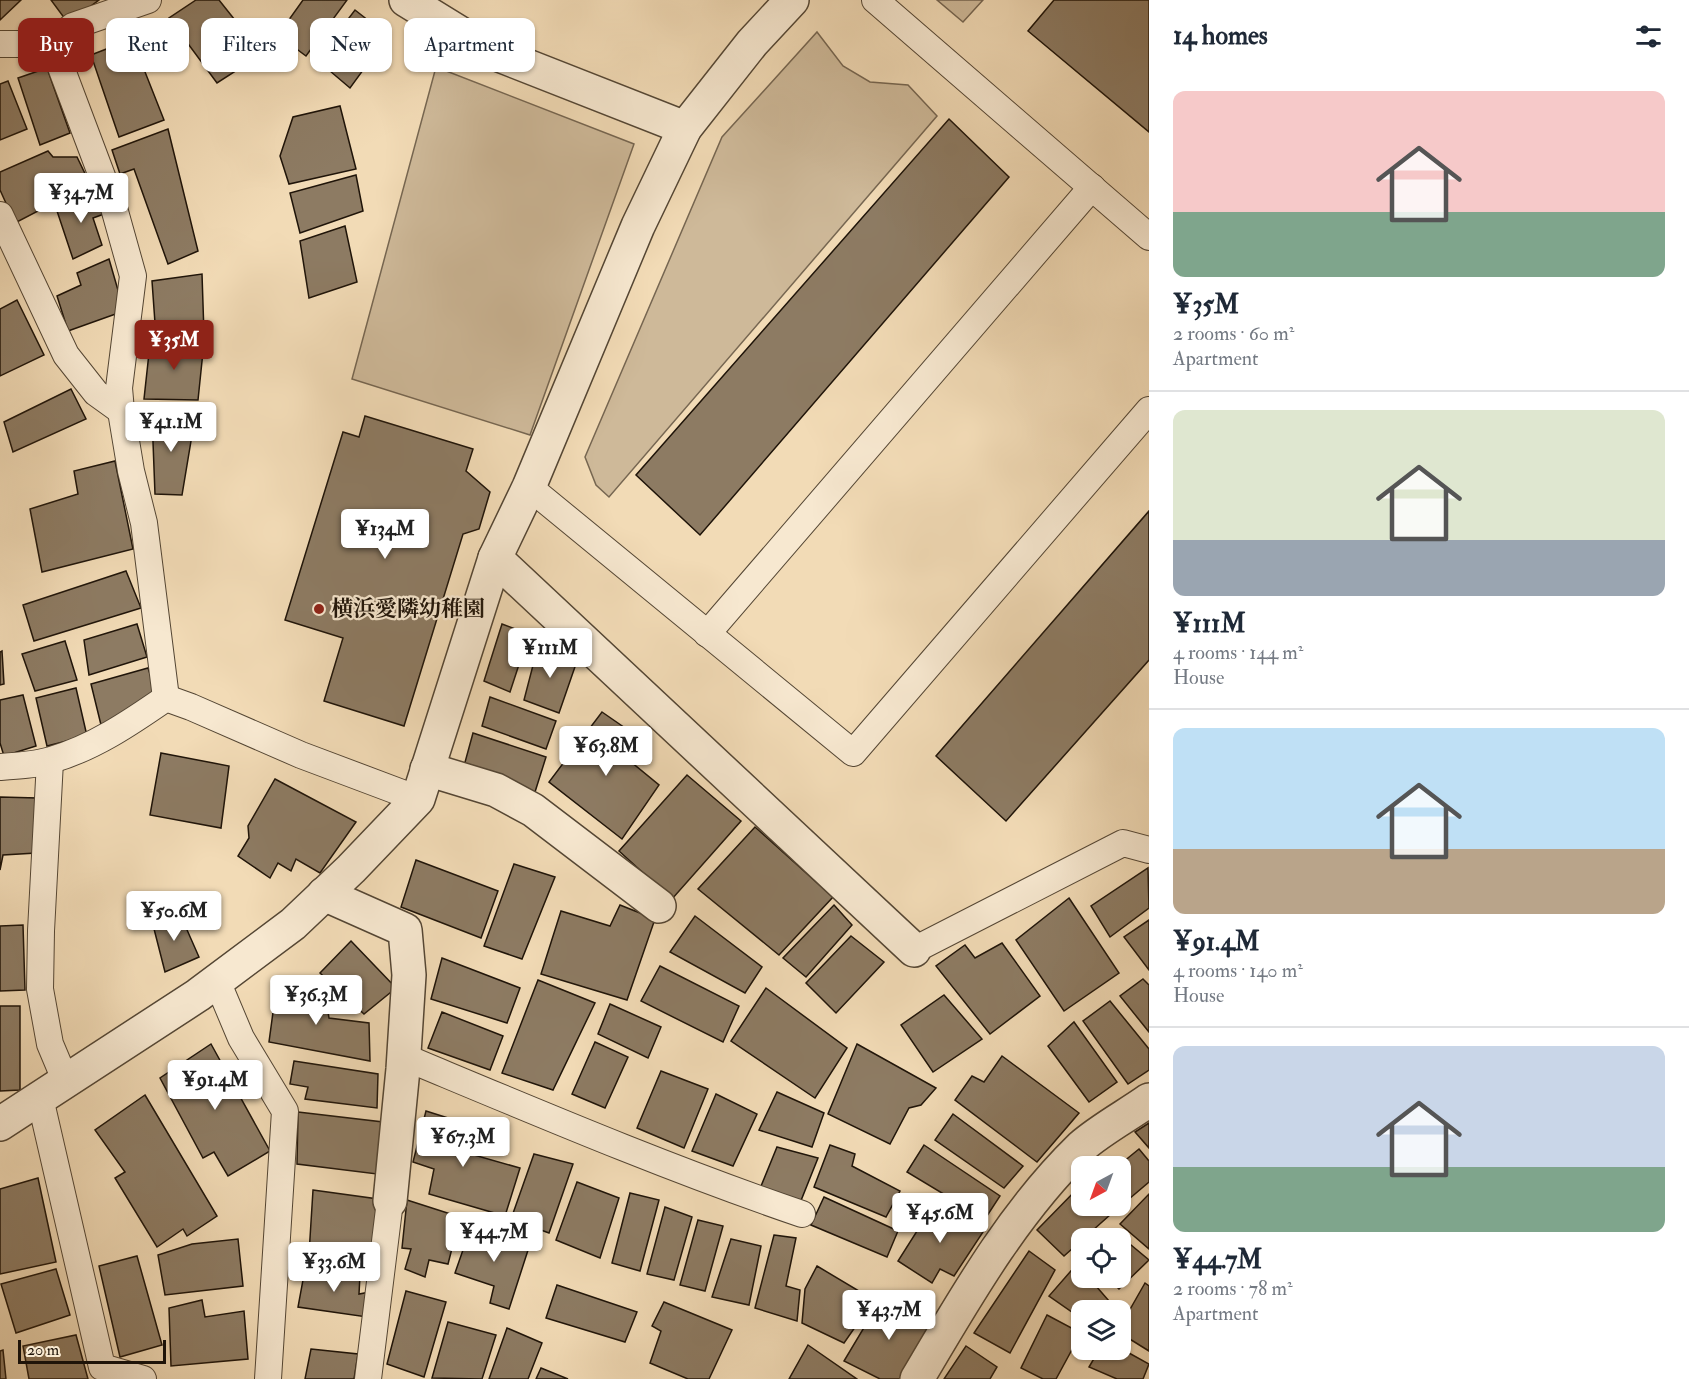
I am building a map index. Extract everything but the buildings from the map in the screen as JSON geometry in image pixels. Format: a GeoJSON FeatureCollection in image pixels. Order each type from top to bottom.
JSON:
{"type":"FeatureCollection","features":[{"type":"Feature","properties":{"kind":"street"},"geometry":{"type":"LineString","coordinates":[[406,0],[489,51],[685,128]]}},
{"type":"Feature","properties":{"kind":"street"},"geometry":{"type":"LineString","coordinates":[[0,1124],[198,995],[293,924],[324,894],[422,784],[495,558],[529,487],[638,226],[685,128],[752,43],[792,0]]}},
{"type":"Feature","properties":{"kind":"street"},"geometry":{"type":"LineString","coordinates":[[495,558],[914,950]]}},
{"type":"Feature","properties":{"kind":"street"},"geometry":{"type":"LineString","coordinates":[[422,784],[496,790],[533,810],[659,906]]}},
{"type":"Feature","properties":{"kind":"street"},"geometry":{"type":"LineString","coordinates":[[324,894],[405,930],[409,975],[404,1057],[390,1201]]}},
{"type":"Feature","properties":{"kind":"street"},"geometry":{"type":"LineString","coordinates":[[917,1379],[986,1268],[1041,1190],[1083,1145],[1149,1100]]}},
{"type":"Feature","properties":{"kind":"lane"},"geometry":{"type":"LineString","coordinates":[[94,19],[147,0]]}},
{"type":"Feature","properties":{"kind":"lane"},"geometry":{"type":"LineString","coordinates":[[875,0],[1149,237]]}},
{"type":"Feature","properties":{"kind":"lane"},"geometry":{"type":"LineString","coordinates":[[0,44],[18,44]]}},
{"type":"Feature","properties":{"kind":"lane"},"geometry":{"type":"LineString","coordinates":[[63,72],[114,208],[133,276],[119,388],[131,471],[144,523],[166,698]]}},
{"type":"Feature","properties":{"kind":"lane"},"geometry":{"type":"LineString","coordinates":[[706,634],[1092,188]]}},
{"type":"Feature","properties":{"kind":"lane"},"geometry":{"type":"LineString","coordinates":[[0,215],[66,355],[96,393],[121,411]]}},
{"type":"Feature","properties":{"kind":"lane"},"geometry":{"type":"LineString","coordinates":[[529,487],[853,753],[1149,410]]}},
{"type":"Feature","properties":{"kind":"lane"},"geometry":{"type":"LineString","coordinates":[[0,767],[50,760],[105,737],[129,724],[166,698]]}},
{"type":"Feature","properties":{"kind":"lane"},"geometry":{"type":"LineString","coordinates":[[166,698],[301,755],[422,784]]}},
{"type":"Feature","properties":{"kind":"lane"},"geometry":{"type":"LineString","coordinates":[[50,760],[40,989],[50,1044],[53,1090],[102,1367],[143,1379]]}},
{"type":"Feature","properties":{"kind":"lane"},"geometry":{"type":"LineString","coordinates":[[914,950],[1123,843],[1149,850]]}},
{"type":"Feature","properties":{"kind":"lane"},"geometry":{"type":"LineString","coordinates":[[217,981],[241,1038],[285,1111],[268,1379]]}},
{"type":"Feature","properties":{"kind":"lane"},"geometry":{"type":"LineString","coordinates":[[404,1057],[698,1178],[802,1214]]}},
{"type":"Feature","properties":{"kind":"lane"},"geometry":{"type":"LineString","coordinates":[[368,1379],[390,1201]]}},
{"type":"Feature","properties":{"kind":"shaded area"},"geometry":{"type":"Polygon","coordinates":[[[937,0],[983,0],[963,22],[937,0]]]}},
{"type":"Feature","properties":{"kind":"shaded area"},"geometry":{"type":"Polygon","coordinates":[[[817,32],[843,66],[870,82],[908,85],[937,116],[609,497],[596,485],[585,457],[722,137],[817,32]]]}},
{"type":"Feature","properties":{"kind":"shaded area"},"geometry":{"type":"Polygon","coordinates":[[[435,72],[449,72],[634,144],[530,435],[352,379],[435,72]]]}},
{"type":"Feature","properties":{"kind":"place","name":"横浜愛隣幼稚園"},"geometry":{"type":"Point","coordinates":[319,609]}}]}
